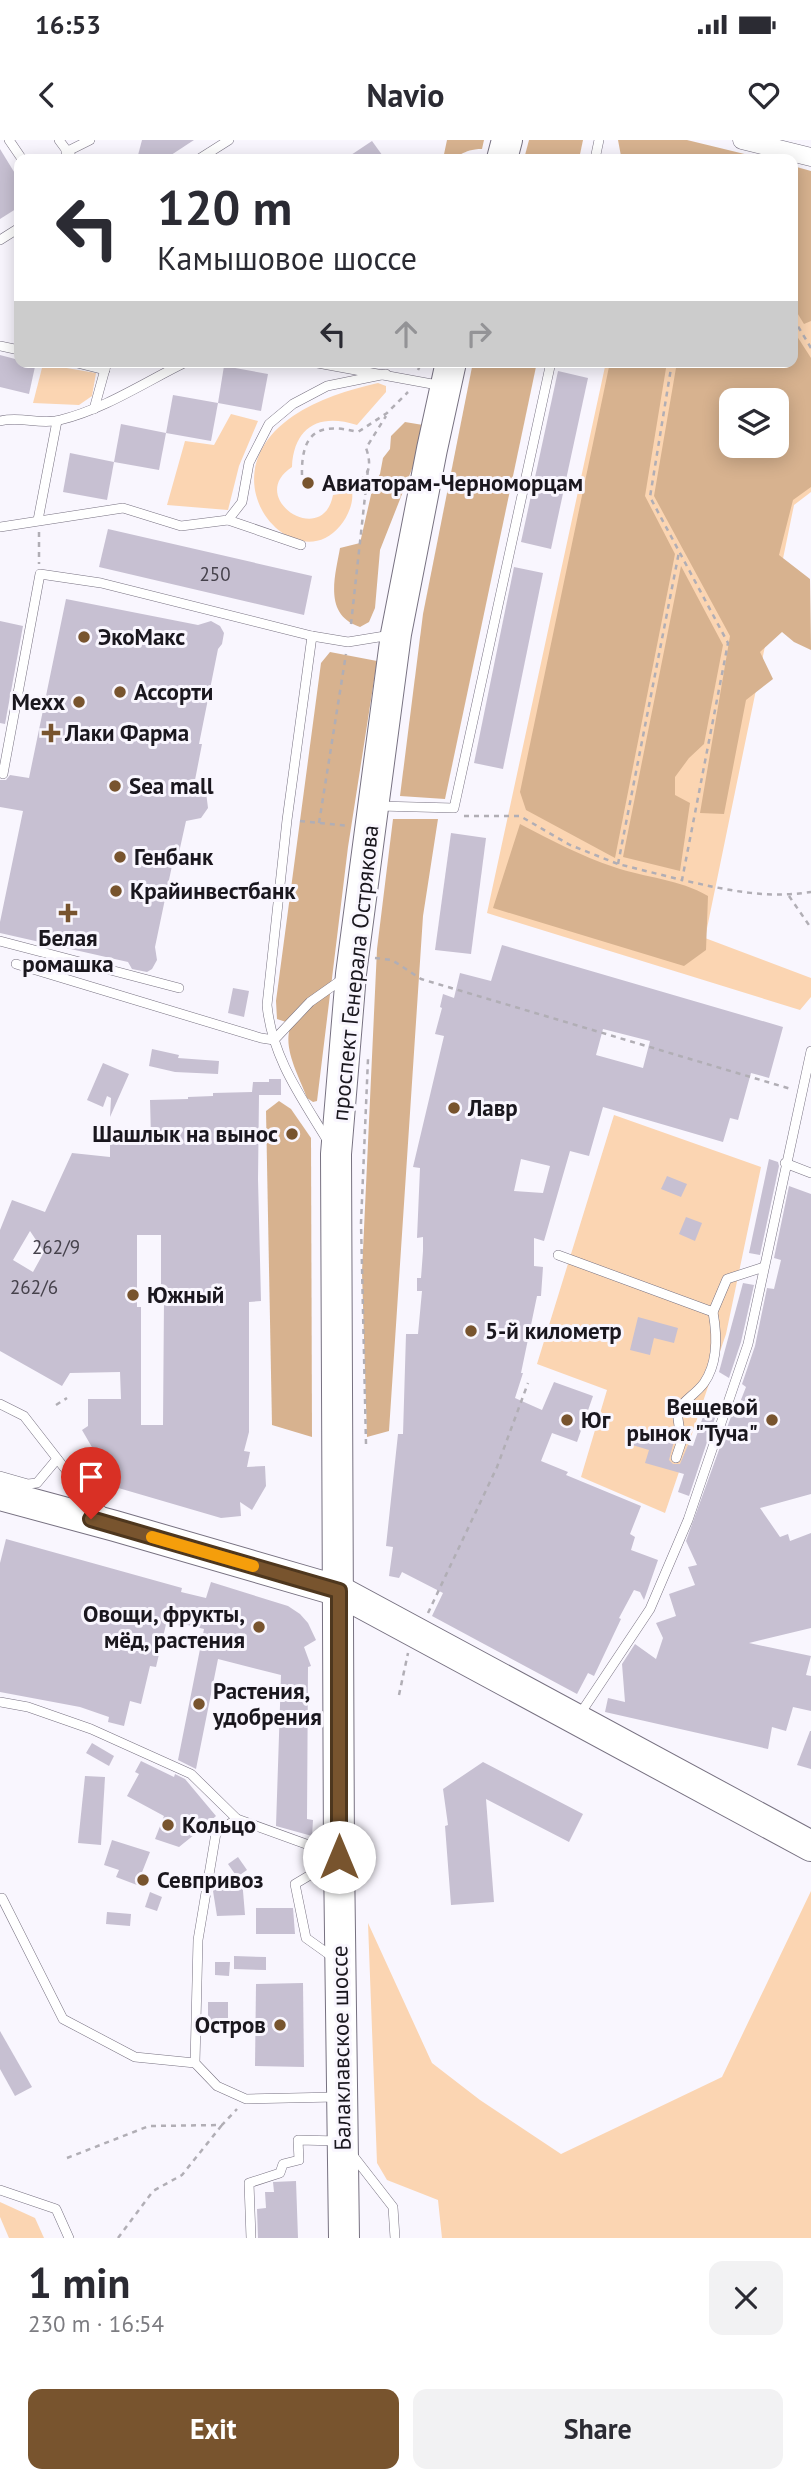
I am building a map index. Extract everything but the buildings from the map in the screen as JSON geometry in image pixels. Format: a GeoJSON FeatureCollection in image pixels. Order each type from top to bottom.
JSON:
{"type":"FeatureCollection","features":[{"type":"Feature","properties":{"kind":"main road","name":"проспект Генерала Острякова"},"geometry":{"type":"LineString","coordinates":[[339,1591],[336,1154],[362,966],[373,806],[396,634],[448,374]]}},
{"type":"Feature","properties":{"kind":"main road"},"geometry":{"type":"LineString","coordinates":[[0,1495],[339,1591],[811,1846]]}},
{"type":"Feature","properties":{"kind":"main road","name":"Балаклавское шоссе"},"geometry":{"type":"LineString","coordinates":[[339,1591],[344,2238]]}},
{"type":"Feature","properties":{"kind":"street"},"geometry":{"type":"LineString","coordinates":[[742,140],[796,154]]}},
{"type":"Feature","properties":{"kind":"lane"},"geometry":{"type":"LineString","coordinates":[[72,154],[90,140]]}},
{"type":"Feature","properties":{"kind":"lane"},"geometry":{"type":"LineString","coordinates":[[207,154],[229,140]]}},
{"type":"Feature","properties":{"kind":"lane"},"geometry":{"type":"LineString","coordinates":[[94,409],[105,368]]}},
{"type":"Feature","properties":{"kind":"lane"},"geometry":{"type":"LineString","coordinates":[[0,421],[57,421],[94,409],[174,368]]}},
{"type":"Feature","properties":{"kind":"lane"},"geometry":{"type":"LineString","coordinates":[[349,368],[386,374],[448,374]]}},
{"type":"Feature","properties":{"kind":"lane"},"geometry":{"type":"LineString","coordinates":[[373,806],[454,808],[550,368]]}},
{"type":"Feature","properties":{"kind":"lane"},"geometry":{"type":"LineString","coordinates":[[228,520],[242,502],[249,463],[270,424],[293,404],[327,386],[386,374]]}},
{"type":"Feature","properties":{"kind":"lane"},"geometry":{"type":"LineString","coordinates":[[38,520],[57,421]]}},
{"type":"Feature","properties":{"kind":"lane"},"geometry":{"type":"LineString","coordinates":[[0,527],[123,508],[181,526],[228,520],[302,545]]}},
{"type":"Feature","properties":{"kind":"lane"},"geometry":{"type":"LineString","coordinates":[[3,774],[40,574],[101,583],[312,636],[348,642],[396,634]]}},
{"type":"Feature","properties":{"kind":"lane"},"geometry":{"type":"LineString","coordinates":[[312,636],[287,820],[267,1005],[270,1031],[287,1074],[336,1154]]}},
{"type":"Feature","properties":{"kind":"lane"},"geometry":{"type":"LineString","coordinates":[[0,941],[179,988]]}},
{"type":"Feature","properties":{"kind":"lane"},"geometry":{"type":"LineString","coordinates":[[16,964],[274,1040]]}},
{"type":"Feature","properties":{"kind":"lane"},"geometry":{"type":"LineString","coordinates":[[274,1040],[310,1002],[362,966]]}},
{"type":"Feature","properties":{"kind":"lane"},"geometry":{"type":"LineString","coordinates":[[585,1726],[650,1608],[682,1532],[748,1344],[811,1051]]}},
{"type":"Feature","properties":{"kind":"lane"},"geometry":{"type":"LineString","coordinates":[[785,1163],[811,1173]]}},
{"type":"Feature","properties":{"kind":"lane"},"geometry":{"type":"LineString","coordinates":[[558,1255],[713,1312]]}},
{"type":"Feature","properties":{"kind":"lane"},"geometry":{"type":"LineString","coordinates":[[676,1458],[683,1437],[677,1411],[704,1382],[714,1356],[716,1330],[713,1312],[727,1279],[764,1267]]}},
{"type":"Feature","properties":{"kind":"lane"},"geometry":{"type":"LineString","coordinates":[[0,1404],[24,1416],[80,1488],[115,1526]]}},
{"type":"Feature","properties":{"kind":"lane"},"geometry":{"type":"LineString","coordinates":[[0,1476],[27,1485],[37,1483],[57,1459]]}},
{"type":"Feature","properties":{"kind":"lane"},"geometry":{"type":"LineString","coordinates":[[0,1702],[29,1707],[91,1729],[191,1774],[237,1819],[317,1848],[339,1853]]}},
{"type":"Feature","properties":{"kind":"lane"},"geometry":{"type":"LineString","coordinates":[[195,2063],[198,1940],[216,1833],[237,1819]]}},
{"type":"Feature","properties":{"kind":"lane"},"geometry":{"type":"LineString","coordinates":[[339,1853],[295,1884],[306,1938],[341,1962]]}},
{"type":"Feature","properties":{"kind":"lane"},"geometry":{"type":"LineString","coordinates":[[2,1898],[63,2019],[135,2057],[195,2063],[217,2086],[246,2099],[341,2097]]}},
{"type":"Feature","properties":{"kind":"lane"},"geometry":{"type":"LineString","coordinates":[[251,2238],[249,2183],[280,2173],[283,2164],[299,2160],[298,2140],[342,2141],[393,2207],[395,2238]]}},
{"type":"Feature","properties":{"kind":"lane"},"geometry":{"type":"LineString","coordinates":[[0,2190],[56,2209],[69,2238]]}},
{"type":"Feature","properties":{"kind":"path"},"geometry":{"type":"LineString","coordinates":[[798,326],[811,348]]}},
{"type":"Feature","properties":{"kind":"path"},"geometry":{"type":"LineString","coordinates":[[671,368],[650,497],[728,643],[682,880]]}},
{"type":"Feature","properties":{"kind":"path"},"geometry":{"type":"LineString","coordinates":[[302,475],[302,456],[309,439],[318,431],[332,427],[358,432],[387,413],[404,397]]}},
{"type":"Feature","properties":{"kind":"path"},"geometry":{"type":"LineString","coordinates":[[351,624],[370,458],[366,448],[387,413]]}},
{"type":"Feature","properties":{"kind":"path"},"geometry":{"type":"LineString","coordinates":[[331,488],[355,485],[368,469]]}},
{"type":"Feature","properties":{"kind":"path"},"geometry":{"type":"LineString","coordinates":[[38,520],[40,574]]}},
{"type":"Feature","properties":{"kind":"path"},"geometry":{"type":"LineString","coordinates":[[618,864],[679,551]]}},
{"type":"Feature","properties":{"kind":"path"},"geometry":{"type":"LineString","coordinates":[[319,823],[346,654]]}},
{"type":"Feature","properties":{"kind":"path"},"geometry":{"type":"LineString","coordinates":[[455,816],[520,816],[570,845],[618,864],[742,894],[789,896],[811,892]]}},
{"type":"Feature","properties":{"kind":"path"},"geometry":{"type":"LineString","coordinates":[[300,821],[353,827]]}},
{"type":"Feature","properties":{"kind":"path"},"geometry":{"type":"LineString","coordinates":[[789,896],[811,928]]}},
{"type":"Feature","properties":{"kind":"path"},"geometry":{"type":"LineString","coordinates":[[362,966],[392,960],[421,979],[801,1092]]}},
{"type":"Feature","properties":{"kind":"path"},"geometry":{"type":"LineString","coordinates":[[366,1444],[361,1223],[368,1052]]}},
{"type":"Feature","properties":{"kind":"path"},"geometry":{"type":"LineString","coordinates":[[424,1618],[497,1467],[528,1383]]}},
{"type":"Feature","properties":{"kind":"path"},"geometry":{"type":"LineString","coordinates":[[56,1405],[68,1398]]}},
{"type":"Feature","properties":{"kind":"path"},"geometry":{"type":"LineString","coordinates":[[400,1695],[408,1653]]}},
{"type":"Feature","properties":{"kind":"path"},"geometry":{"type":"LineString","coordinates":[[118,2238],[153,2191],[182,2175],[246,2099]]}},
{"type":"Feature","properties":{"kind":"path"},"geometry":{"type":"LineString","coordinates":[[67,2158],[149,2126],[222,2125]]}},
{"type":"Feature","properties":{"kind":"shaded area"},"geometry":{"type":"Polygon","coordinates":[[[447,140],[484,140],[482,149],[462,154],[444,154],[447,140]]]}},
{"type":"Feature","properties":{"kind":"shaded area"},"geometry":{"type":"Polygon","coordinates":[[[529,140],[583,140],[580,154],[525,154],[529,140]]]}},
{"type":"Feature","properties":{"kind":"shaded area"},"geometry":{"type":"Polygon","coordinates":[[[618,140],[687,140],[744,154],[621,154],[618,140]]]}},
{"type":"Feature","properties":{"kind":"shaded area"},"geometry":{"type":"Polygon","coordinates":[[[798,167],[811,171],[811,321],[804,324],[798,314],[798,167]]]}},
{"type":"Feature","properties":{"kind":"shaded area"},"geometry":{"type":"Polygon","coordinates":[[[798,172],[811,175],[811,492],[794,505],[705,938],[811,978],[811,997],[800,1010],[487,913],[605,368],[798,368],[798,172]]]}},
{"type":"Feature","properties":{"kind":"shaded area"},"geometry":{"type":"Polygon","coordinates":[[[798,338],[811,358],[811,487],[793,500],[779,555],[810,579],[811,650],[794,642],[782,632],[760,652],[773,679],[746,700],[724,814],[700,813],[730,636],[654,496],[676,368],[798,368],[798,338]]]}},
{"type":"Feature","properties":{"kind":"shaded area"},"geometry":{"type":"Polygon","coordinates":[[[42,368],[67,368],[96,373],[92,396],[79,405],[33,403],[42,368]]]}},
{"type":"Feature","properties":{"kind":"shaded area"},"geometry":{"type":"Polygon","coordinates":[[[472,368],[536,368],[445,799],[400,796],[423,614],[472,368]]]}},
{"type":"Feature","properties":{"kind":"shaded area"},"geometry":{"type":"Polygon","coordinates":[[[609,368],[666,368],[645,496],[675,554],[615,858],[526,810],[520,792],[609,368]]]}},
{"type":"Feature","properties":{"kind":"shaded area"},"geometry":{"type":"Polygon","coordinates":[[[378,383],[386,386],[386,392],[357,425],[332,421],[311,426],[298,441],[292,467],[280,479],[277,492],[282,504],[291,513],[303,518],[316,518],[326,511],[333,495],[352,492],[351,505],[345,519],[321,540],[301,541],[281,532],[265,515],[256,493],[255,468],[267,441],[293,416],[313,405],[378,383]]]}},
{"type":"Feature","properties":{"kind":"shaded area"},"geometry":{"type":"Polygon","coordinates":[[[231,414],[258,421],[239,466],[228,510],[167,505],[185,441],[214,445],[231,414]]]}},
{"type":"Feature","properties":{"kind":"shaded area"},"geometry":{"type":"Polygon","coordinates":[[[405,422],[423,425],[421,446],[380,550],[375,608],[369,622],[360,627],[348,621],[336,604],[334,583],[340,548],[360,543],[373,486],[380,474],[383,458],[390,449],[391,436],[405,422]]]}},
{"type":"Feature","properties":{"kind":"shaded area"},"geometry":{"type":"Polygon","coordinates":[[[681,566],[723,645],[704,744],[675,777],[675,795],[690,803],[680,871],[623,857],[681,566]]]}},
{"type":"Feature","properties":{"kind":"shaded area"},"geometry":{"type":"Polygon","coordinates":[[[330,652],[377,661],[348,847],[317,1101],[313,1102],[307,1098],[293,1064],[288,1037],[290,1028],[286,1022],[277,1019],[276,1001],[321,663],[330,652]]]}},
{"type":"Feature","properties":{"kind":"shaded area"},"geometry":{"type":"Polygon","coordinates":[[[393,819],[438,819],[423,916],[389,1431],[367,1437],[362,1272],[377,949],[393,819]]]}},
{"type":"Feature","properties":{"kind":"shaded area"},"geometry":{"type":"Polygon","coordinates":[[[520,824],[602,863],[674,882],[708,896],[706,950],[684,966],[493,908],[520,824]]]}},
{"type":"Feature","properties":{"kind":"shaded area"},"geometry":{"type":"Polygon","coordinates":[[[279,1101],[291,1109],[311,1138],[312,1437],[272,1425],[266,1111],[279,1101]]]}},
{"type":"Feature","properties":{"kind":"shaded area"},"geometry":{"type":"Polygon","coordinates":[[[614,1115],[761,1167],[726,1334],[665,1513],[581,1477],[607,1390],[537,1364],[614,1115]]]}},
{"type":"Feature","properties":{"kind":"shaded area"},"geometry":{"type":"Polygon","coordinates":[[[811,1891],[811,2238],[442,2238],[438,2200],[387,2180],[377,2163],[368,1923],[432,2063],[480,2100],[561,2154],[722,2077],[811,1891]]]}},
{"type":"Feature","properties":{"kind":"shaded area"},"geometry":{"type":"Polygon","coordinates":[[[0,2202],[35,2218],[44,2238],[9,2238],[0,2217],[0,2202]]]}},
{"type":"Feature","properties":{"kind":"slow traffic"},"geometry":{"type":"LineString","coordinates":[[152,1537],[253,1566]]}},
{"type":"Feature","properties":{"kind":"place","name":"Авиаторам-Черноморцам"},"geometry":{"type":"Point","coordinates":[308,483]}},
{"type":"Feature","properties":{"kind":"place","name":"ЭкоМакс"},"geometry":{"type":"Point","coordinates":[84,637]}},
{"type":"Feature","properties":{"kind":"place","name":"Ассорти"},"geometry":{"type":"Point","coordinates":[120,692]}},
{"type":"Feature","properties":{"kind":"place","name":"Mexx"},"geometry":{"type":"Point","coordinates":[79,702]}},
{"type":"Feature","properties":{"kind":"place","name":"Лаки Фарма"},"geometry":{"type":"Point","coordinates":[51,733]}},
{"type":"Feature","properties":{"kind":"place","name":"Sea mall"},"geometry":{"type":"Point","coordinates":[115,786]}},
{"type":"Feature","properties":{"kind":"place","name":"Генбанк"},"geometry":{"type":"Point","coordinates":[120,857]}},
{"type":"Feature","properties":{"kind":"place","name":"Крайинвестбанк"},"geometry":{"type":"Point","coordinates":[116,891]}},
{"type":"Feature","properties":{"kind":"place","name":"Белая ромашка"},"geometry":{"type":"Point","coordinates":[68,913]}},
{"type":"Feature","properties":{"kind":"place","name":"Лавр"},"geometry":{"type":"Point","coordinates":[454,1108]}},
{"type":"Feature","properties":{"kind":"place","name":"Шашлык на вынос"},"geometry":{"type":"Point","coordinates":[292,1134]}},
{"type":"Feature","properties":{"kind":"place","name":"Южный"},"geometry":{"type":"Point","coordinates":[133,1295]}},
{"type":"Feature","properties":{"kind":"place","name":"5-й километр"},"geometry":{"type":"Point","coordinates":[471,1331]}},
{"type":"Feature","properties":{"kind":"place","name":"Юг"},"geometry":{"type":"Point","coordinates":[567,1420]}},
{"type":"Feature","properties":{"kind":"place","name":"Вещевой рынок \"Туча\""},"geometry":{"type":"Point","coordinates":[772,1420]}},
{"type":"Feature","properties":{"kind":"place","name":"Овощи, фрукты, мёд, растения"},"geometry":{"type":"Point","coordinates":[259,1627]}},
{"type":"Feature","properties":{"kind":"place","name":"Растения, удобрения"},"geometry":{"type":"Point","coordinates":[199,1704]}},
{"type":"Feature","properties":{"kind":"place","name":"Кольцо"},"geometry":{"type":"Point","coordinates":[168,1825]}},
{"type":"Feature","properties":{"kind":"place","name":"Севпривоз"},"geometry":{"type":"Point","coordinates":[143,1880]}},
{"type":"Feature","properties":{"kind":"place","name":"Остров"},"geometry":{"type":"Point","coordinates":[280,2025]}},
{"type":"Feature","properties":{"kind":"route"},"geometry":{"type":"LineString","coordinates":[[91,1519],[339,1591],[339,1857]]}}]}
